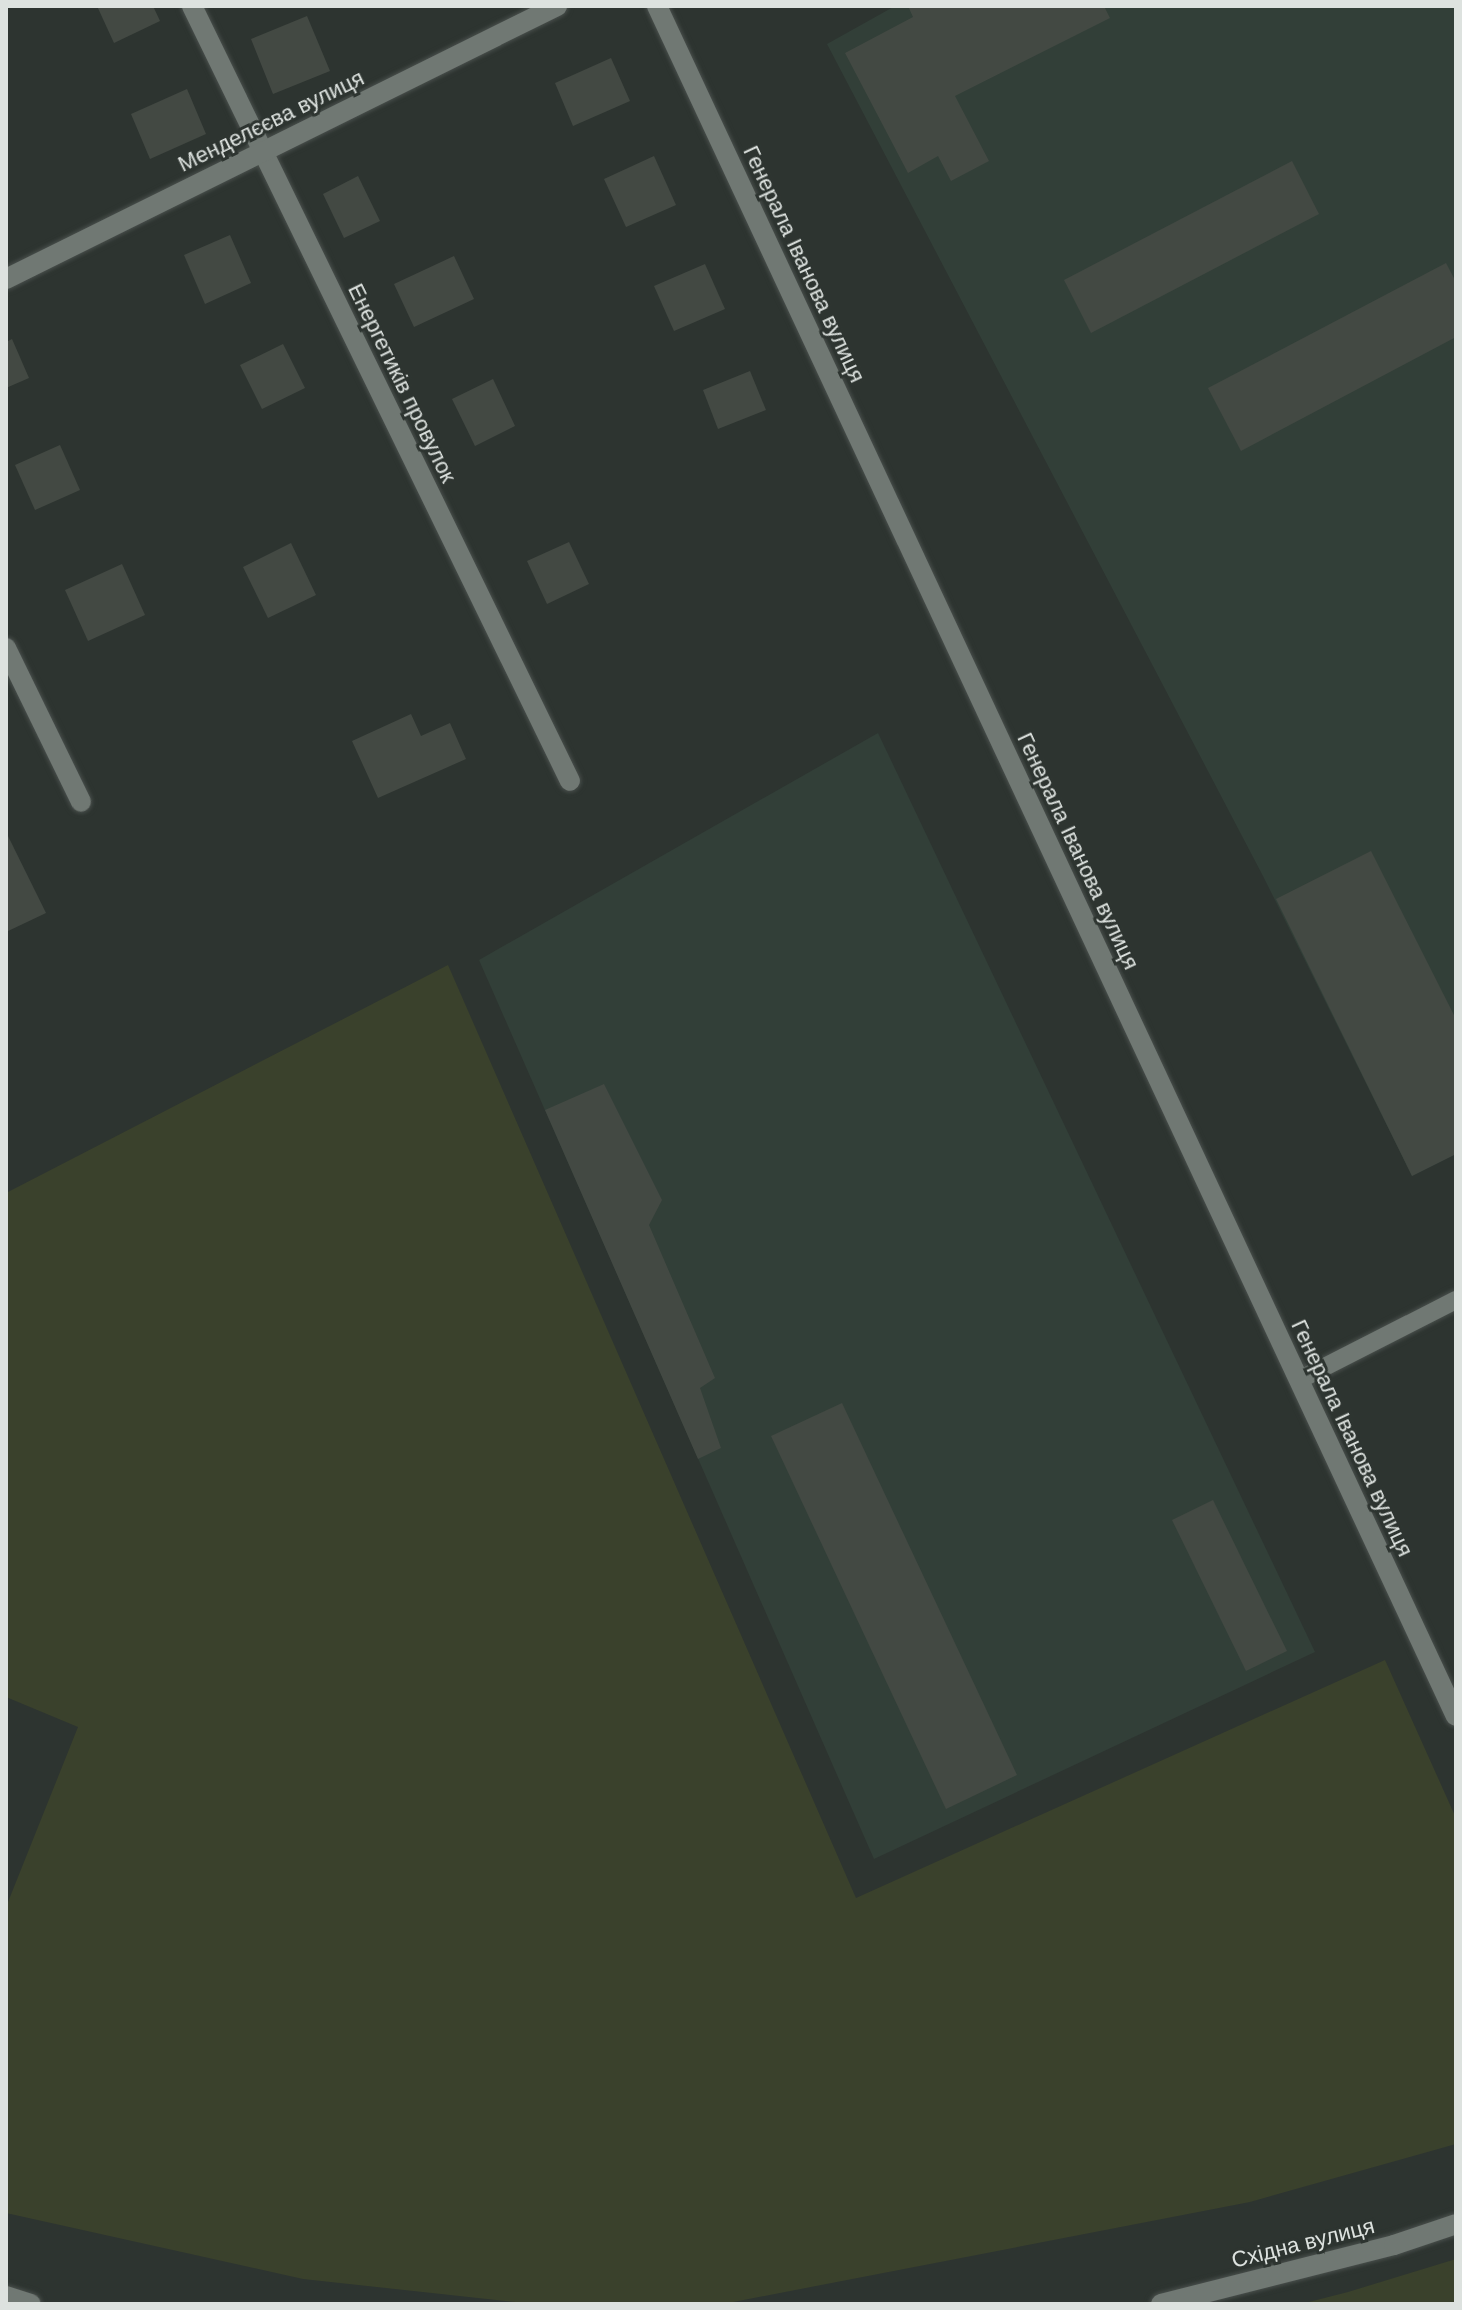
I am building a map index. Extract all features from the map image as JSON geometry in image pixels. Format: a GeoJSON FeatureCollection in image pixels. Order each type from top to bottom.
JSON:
{"type":"FeatureCollection","features":[{"type":"Feature","properties":{"kind":"street","name":"Енергетиків провулок"},"geometry":{"type":"LineString","coordinates":[[192,6],[570,781]]}},
{"type":"Feature","properties":{"kind":"street","name":"Менделєєва вулиця"},"geometry":{"type":"LineString","coordinates":[[6,279],[557,6]]}},
{"type":"Feature","properties":{"kind":"street","name":"Генерала Іванова вулиця"},"geometry":{"type":"LineString","coordinates":[[657,6],[1456,1716]]}},
{"type":"Feature","properties":{"kind":"street"},"geometry":{"type":"LineString","coordinates":[[6,648],[81,802]]}},
{"type":"Feature","properties":{"kind":"street","name":"Східна вулиця"},"geometry":{"type":"LineString","coordinates":[[1161,2304],[1394,2245],[1456,2224]]}},
{"type":"Feature","properties":{"kind":"street"},"geometry":{"type":"LineString","coordinates":[[6,2296],[31,2304]]}},
{"type":"Feature","properties":{"kind":"lane"},"geometry":{"type":"LineString","coordinates":[[1299,1380],[1456,1300]]}},
{"type":"Feature","properties":{"kind":"shaded area"},"geometry":{"type":"Polygon","coordinates":[[[895,6],[1456,6],[1456,1154],[1412,1176],[1264,878],[827,44],[895,6]]]}},
{"type":"Feature","properties":{"kind":"shaded area"},"geometry":{"type":"Polygon","coordinates":[[[878,733],[1315,1652],[874,1859],[479,960],[878,733]]]}},
{"type":"Feature","properties":{"kind":"green space"},"geometry":{"type":"Polygon","coordinates":[[[448,965],[856,1898],[1385,1660],[1456,1818],[1456,2144],[1250,2202],[723,2304],[533,2304],[303,2279],[6,2213],[6,1907],[78,1727],[6,1697],[6,1193],[448,965]]]}},
{"type":"Feature","properties":{"kind":"green space"},"geometry":{"type":"Polygon","coordinates":[[[1456,2259],[1456,2304],[1301,2304],[1348,2292],[1456,2259]]]}},
{"type":"Feature","properties":{"kind":"building"},"geometry":{"type":"Polygon","coordinates":[[[97,6],[153,6],[160,21],[114,43],[97,6]]]}},
{"type":"Feature","properties":{"kind":"building"},"geometry":{"type":"Polygon","coordinates":[[[908,6],[1104,6],[1110,18],[955,96],[989,161],[951,181],[938,156],[908,173],[845,53],[913,17],[908,6]]]}},
{"type":"Feature","properties":{"kind":"building"},"geometry":{"type":"Polygon","coordinates":[[[307,16],[330,71],[273,94],[251,39],[307,16]]]}},
{"type":"Feature","properties":{"kind":"building"},"geometry":{"type":"Polygon","coordinates":[[[611,58],[630,101],[573,126],[555,83],[611,58]]]}},
{"type":"Feature","properties":{"kind":"building"},"geometry":{"type":"Polygon","coordinates":[[[187,89],[206,134],[150,159],[131,114],[187,89]]]}},
{"type":"Feature","properties":{"kind":"building"},"geometry":{"type":"Polygon","coordinates":[[[654,156],[676,205],[626,227],[604,179],[654,156]]]}},
{"type":"Feature","properties":{"kind":"building"},"geometry":{"type":"Polygon","coordinates":[[[1292,161],[1319,214],[1091,333],[1064,280],[1292,161]]]}},
{"type":"Feature","properties":{"kind":"building"},"geometry":{"type":"Polygon","coordinates":[[[358,176],[380,221],[344,238],[323,194],[358,176]]]}},
{"type":"Feature","properties":{"kind":"building"},"geometry":{"type":"Polygon","coordinates":[[[230,235],[251,283],[205,304],[184,255],[230,235]]]}},
{"type":"Feature","properties":{"kind":"building"},"geometry":{"type":"Polygon","coordinates":[[[454,256],[474,299],[414,327],[394,284],[454,256]]]}},
{"type":"Feature","properties":{"kind":"building"},"geometry":{"type":"Polygon","coordinates":[[[1446,263],[1456,282],[1456,337],[1241,451],[1208,388],[1446,263]]]}},
{"type":"Feature","properties":{"kind":"building"},"geometry":{"type":"Polygon","coordinates":[[[705,264],[725,309],[674,331],[654,286],[705,264]]]}},
{"type":"Feature","properties":{"kind":"building"},"geometry":{"type":"Polygon","coordinates":[[[12,339],[29,378],[6,388],[6,342],[12,339]]]}},
{"type":"Feature","properties":{"kind":"building"},"geometry":{"type":"Polygon","coordinates":[[[283,344],[305,388],[262,409],[240,365],[283,344]]]}},
{"type":"Feature","properties":{"kind":"building"},"geometry":{"type":"Polygon","coordinates":[[[750,371],[766,410],[718,429],[703,390],[750,371]]]}},
{"type":"Feature","properties":{"kind":"building"},"geometry":{"type":"Polygon","coordinates":[[[493,379],[515,426],[475,446],[452,399],[493,379]]]}},
{"type":"Feature","properties":{"kind":"building"},"geometry":{"type":"Polygon","coordinates":[[[60,445],[80,490],[35,510],[15,465],[60,445]]]}},
{"type":"Feature","properties":{"kind":"building"},"geometry":{"type":"Polygon","coordinates":[[[569,542],[589,584],[547,604],[527,561],[569,542]]]}},
{"type":"Feature","properties":{"kind":"building"},"geometry":{"type":"Polygon","coordinates":[[[291,543],[316,595],[268,618],[243,567],[291,543]]]}},
{"type":"Feature","properties":{"kind":"building"},"geometry":{"type":"Polygon","coordinates":[[[122,564],[145,615],[88,641],[65,590],[122,564]]]}},
{"type":"Feature","properties":{"kind":"building"},"geometry":{"type":"Polygon","coordinates":[[[411,714],[421,736],[450,723],[466,759],[378,798],[352,741],[411,714]]]}},
{"type":"Feature","properties":{"kind":"building"},"geometry":{"type":"Polygon","coordinates":[[[6,832],[46,913],[6,932],[6,832]]]}},
{"type":"Feature","properties":{"kind":"building"},"geometry":{"type":"Polygon","coordinates":[[[1371,851],[1456,1019],[1456,1154],[1412,1176],[1276,899],[1371,851]]]}},
{"type":"Feature","properties":{"kind":"building"},"geometry":{"type":"Polygon","coordinates":[[[604,1084],[662,1200],[649,1225],[715,1378],[700,1388],[721,1448],[698,1459],[545,1110],[604,1084]]]}},
{"type":"Feature","properties":{"kind":"building"},"geometry":{"type":"Polygon","coordinates":[[[842,1403],[1017,1775],[946,1809],[771,1436],[842,1403]]]}},
{"type":"Feature","properties":{"kind":"building"},"geometry":{"type":"Polygon","coordinates":[[[1213,1500],[1287,1651],[1246,1671],[1172,1520],[1213,1500]]]}}]}
